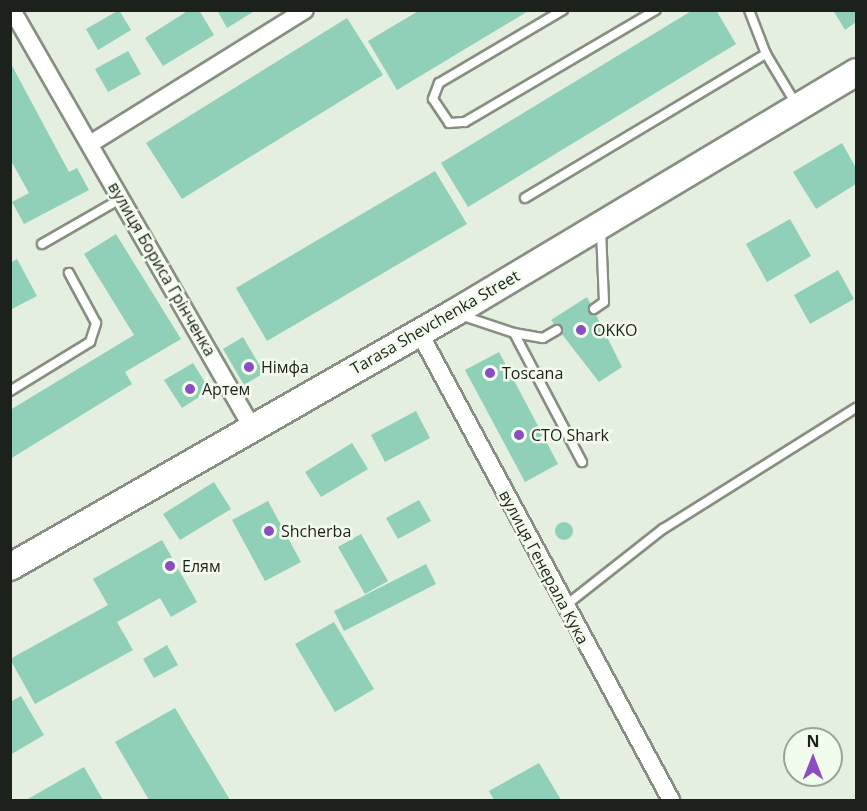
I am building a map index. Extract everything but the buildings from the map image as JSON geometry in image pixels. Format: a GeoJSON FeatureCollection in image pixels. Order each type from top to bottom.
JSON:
{"type":"FeatureCollection","features":[{"type":"Feature","properties":{"kind":"main road","name":"Tarasa Shevchenka Street"},"geometry":{"type":"LineString","coordinates":[[10,567],[251,426],[454,313],[856,72]]}},
{"type":"Feature","properties":{"kind":"street","name":"вулиця Бориса Грінченка"},"geometry":{"type":"LineString","coordinates":[[12,10],[251,426]]}},
{"type":"Feature","properties":{"kind":"street"},"geometry":{"type":"LineString","coordinates":[[90,144],[305,10]]}},
{"type":"Feature","properties":{"kind":"street","name":"вулиця Генерала Кука"},"geometry":{"type":"LineString","coordinates":[[419,332],[564,606],[671,801]]}},
{"type":"Feature","properties":{"kind":"lane"},"geometry":{"type":"LineString","coordinates":[[563,10],[439,83],[433,99],[449,123],[465,122],[656,10]]}},
{"type":"Feature","properties":{"kind":"lane"},"geometry":{"type":"LineString","coordinates":[[749,10],[766,54],[798,107]]}},
{"type":"Feature","properties":{"kind":"lane"},"geometry":{"type":"LineString","coordinates":[[525,198],[766,54]]}},
{"type":"Feature","properties":{"kind":"lane"},"geometry":{"type":"LineString","coordinates":[[42,244],[122,198]]}},
{"type":"Feature","properties":{"kind":"lane"},"geometry":{"type":"LineString","coordinates":[[594,309],[604,302],[602,224]]}},
{"type":"Feature","properties":{"kind":"lane"},"geometry":{"type":"LineString","coordinates":[[10,391],[90,342],[96,323],[69,273]]}},
{"type":"Feature","properties":{"kind":"lane"},"geometry":{"type":"LineString","coordinates":[[454,313],[514,333],[543,338],[557,330]]}},
{"type":"Feature","properties":{"kind":"lane"},"geometry":{"type":"LineString","coordinates":[[514,333],[582,462]]}},
{"type":"Feature","properties":{"kind":"lane"},"geometry":{"type":"LineString","coordinates":[[564,606],[663,529],[856,408]]}},
{"type":"Feature","properties":{"kind":"place","name":"OKKO"},"geometry":{"type":"Point","coordinates":[581,330]}},
{"type":"Feature","properties":{"kind":"place","name":"Німфа"},"geometry":{"type":"Point","coordinates":[249,367]}},
{"type":"Feature","properties":{"kind":"place","name":"Toscana"},"geometry":{"type":"Point","coordinates":[490,373]}},
{"type":"Feature","properties":{"kind":"place","name":"Артем"},"geometry":{"type":"Point","coordinates":[190,389]}},
{"type":"Feature","properties":{"kind":"place","name":"СТО Shark"},"geometry":{"type":"Point","coordinates":[519,435]}},
{"type":"Feature","properties":{"kind":"place","name":"Shcherba"},"geometry":{"type":"Point","coordinates":[269,531]}},
{"type":"Feature","properties":{"kind":"place","name":"Елям"},"geometry":{"type":"Point","coordinates":[170,566]}}]}
